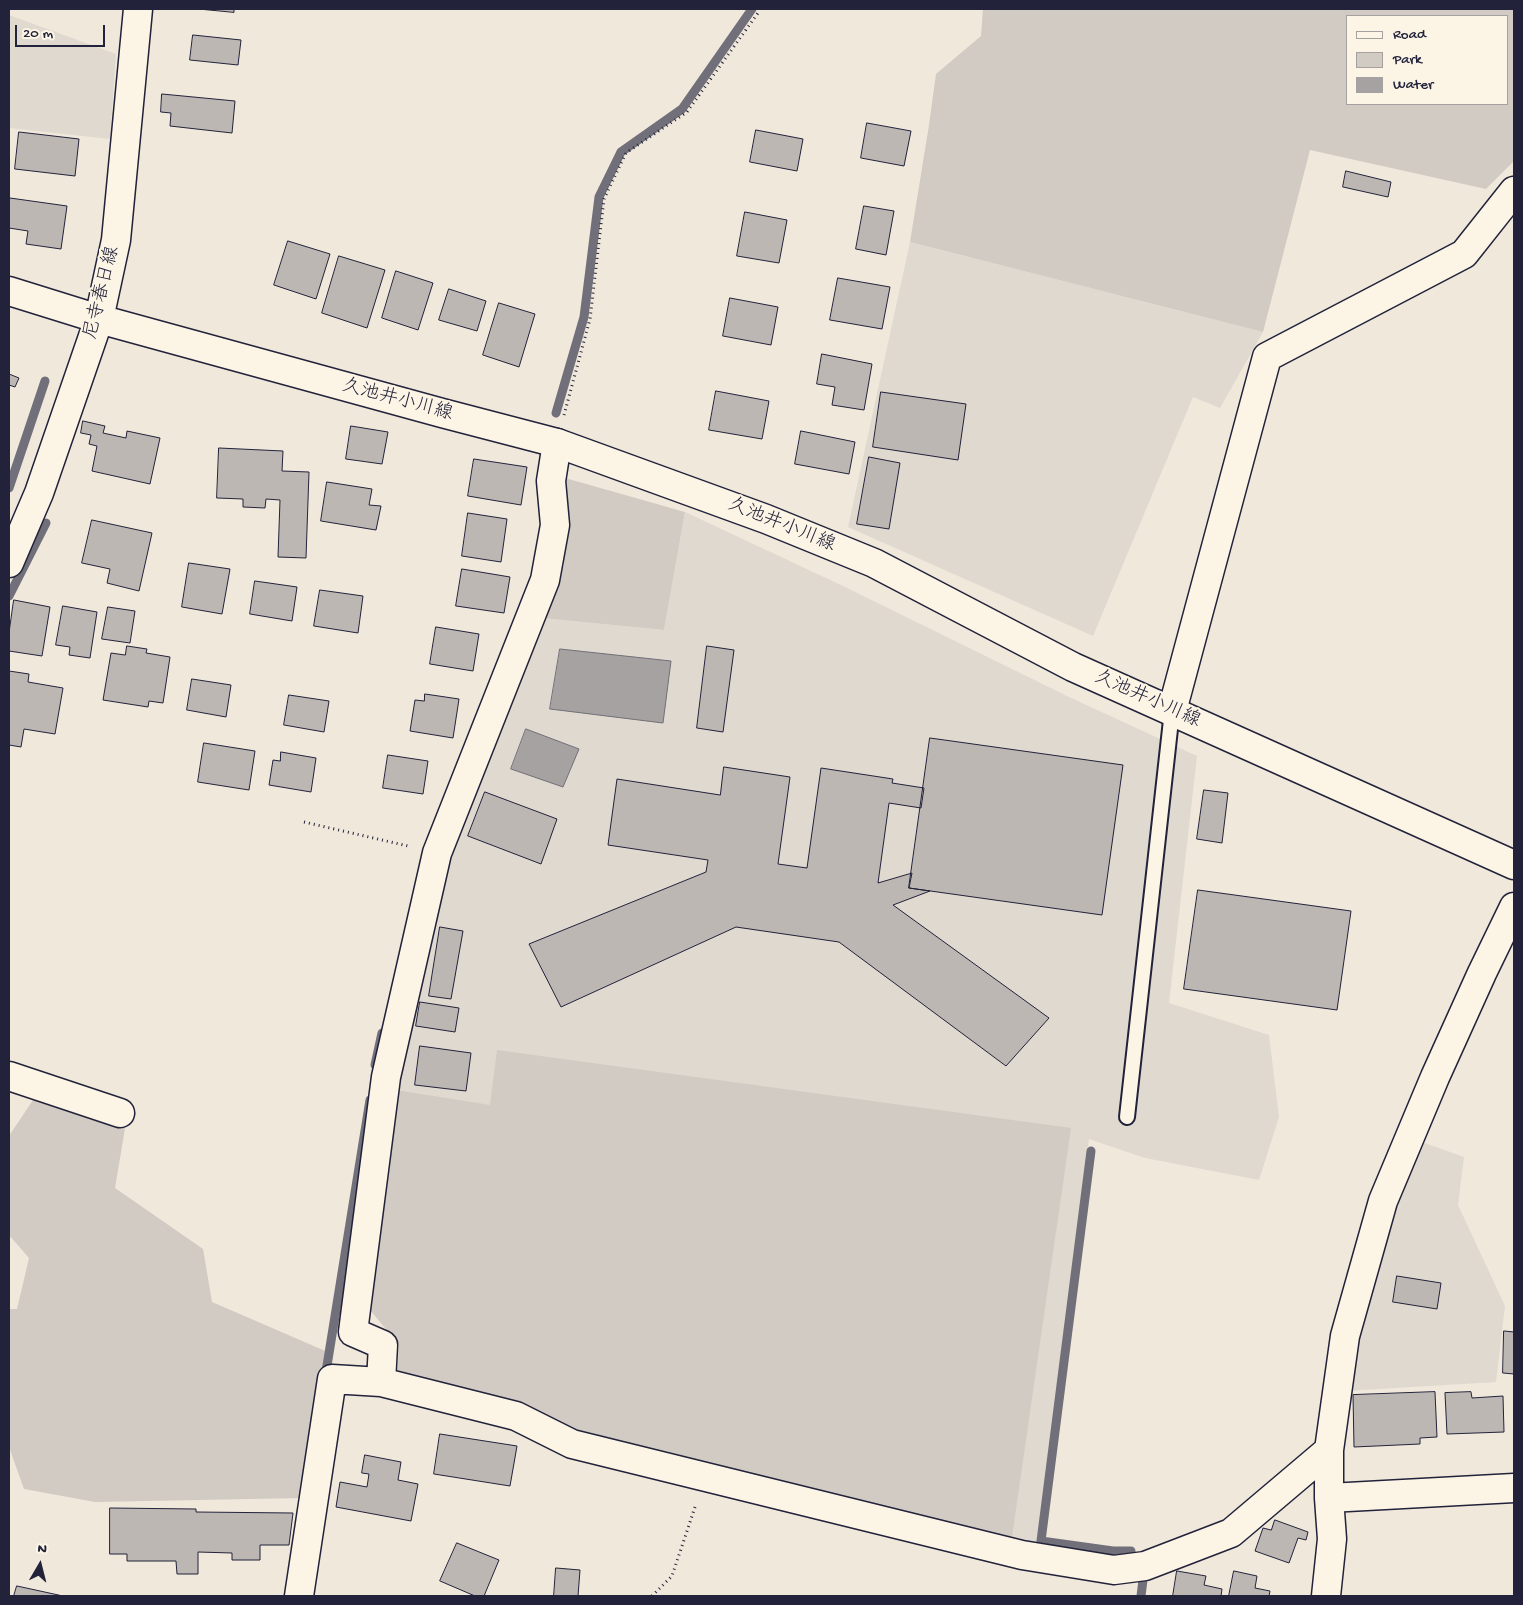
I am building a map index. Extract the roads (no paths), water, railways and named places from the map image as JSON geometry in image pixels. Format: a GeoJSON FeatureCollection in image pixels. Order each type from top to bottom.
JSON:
{"type":"FeatureCollection","features":[{"type":"Feature","properties":{"kind":"street","name":"尼寺春日線"},"geometry":{"type":"LineString","coordinates":[[9,563],[39,493],[99,319],[116,240],[138,9]]}},
{"type":"Feature","properties":{"kind":"street"},"geometry":{"type":"LineString","coordinates":[[1172,711],[1267,357],[1464,254],[1514,191]]}},
{"type":"Feature","properties":{"kind":"street","name":"久池井小川線"},"geometry":{"type":"LineString","coordinates":[[9,291],[99,319],[557,443],[766,518],[874,563],[1073,667],[1514,865]]}},
{"type":"Feature","properties":{"kind":"street"},"geometry":{"type":"LineString","coordinates":[[381,1382],[382,1345],[353,1332],[386,1076],[437,853],[545,580],[555,525],[551,481],[557,443]]}},
{"type":"Feature","properties":{"kind":"street"},"geometry":{"type":"LineString","coordinates":[[1326,1596],[1332,1539],[1329,1498],[1329,1450],[1345,1336],[1384,1201],[1435,1077],[1514,907]]}},
{"type":"Feature","properties":{"kind":"street"},"geometry":{"type":"LineString","coordinates":[[9,1076],[120,1113]]}},
{"type":"Feature","properties":{"kind":"street"},"geometry":{"type":"LineString","coordinates":[[299,1596],[332,1380],[381,1382],[516,1416],[572,1444],[1022,1555],[1114,1570],[1144,1566],[1231,1533],[1329,1450]]}},
{"type":"Feature","properties":{"kind":"street"},"geometry":{"type":"LineString","coordinates":[[1329,1498],[1514,1488]]}},
{"type":"Feature","properties":{"kind":"lane"},"geometry":{"type":"LineString","coordinates":[[1128,1116],[1172,711]]}},
{"type":"Feature","properties":{"kind":"water"},"geometry":{"type":"Polygon","coordinates":[[[560,649],[671,661],[663,723],[550,709],[560,649]]]}},
{"type":"Feature","properties":{"kind":"water"},"geometry":{"type":"Polygon","coordinates":[[[526,729],[579,749],[563,787],[511,769],[526,729]]]}},
{"type":"Feature","properties":{"kind":"waterway"},"geometry":{"type":"LineString","coordinates":[[556,413],[584,317],[599,197],[621,152],[682,109],[752,9]]}},
{"type":"Feature","properties":{"kind":"waterway"},"geometry":{"type":"LineString","coordinates":[[9,488],[45,381]]}},
{"type":"Feature","properties":{"kind":"waterway"},"geometry":{"type":"LineString","coordinates":[[9,596],[46,523]]}},
{"type":"Feature","properties":{"kind":"waterway"},"geometry":{"type":"LineString","coordinates":[[375,1065],[382,1033]]}},
{"type":"Feature","properties":{"kind":"waterway"},"geometry":{"type":"LineString","coordinates":[[325,1378],[370,1100]]}},
{"type":"Feature","properties":{"kind":"waterway"},"geometry":{"type":"LineString","coordinates":[[1091,1151],[1041,1541],[1113,1551],[1131,1551]]}},
{"type":"Feature","properties":{"kind":"waterway"},"geometry":{"type":"LineString","coordinates":[[1141,1596],[1143,1580]]}}]}
